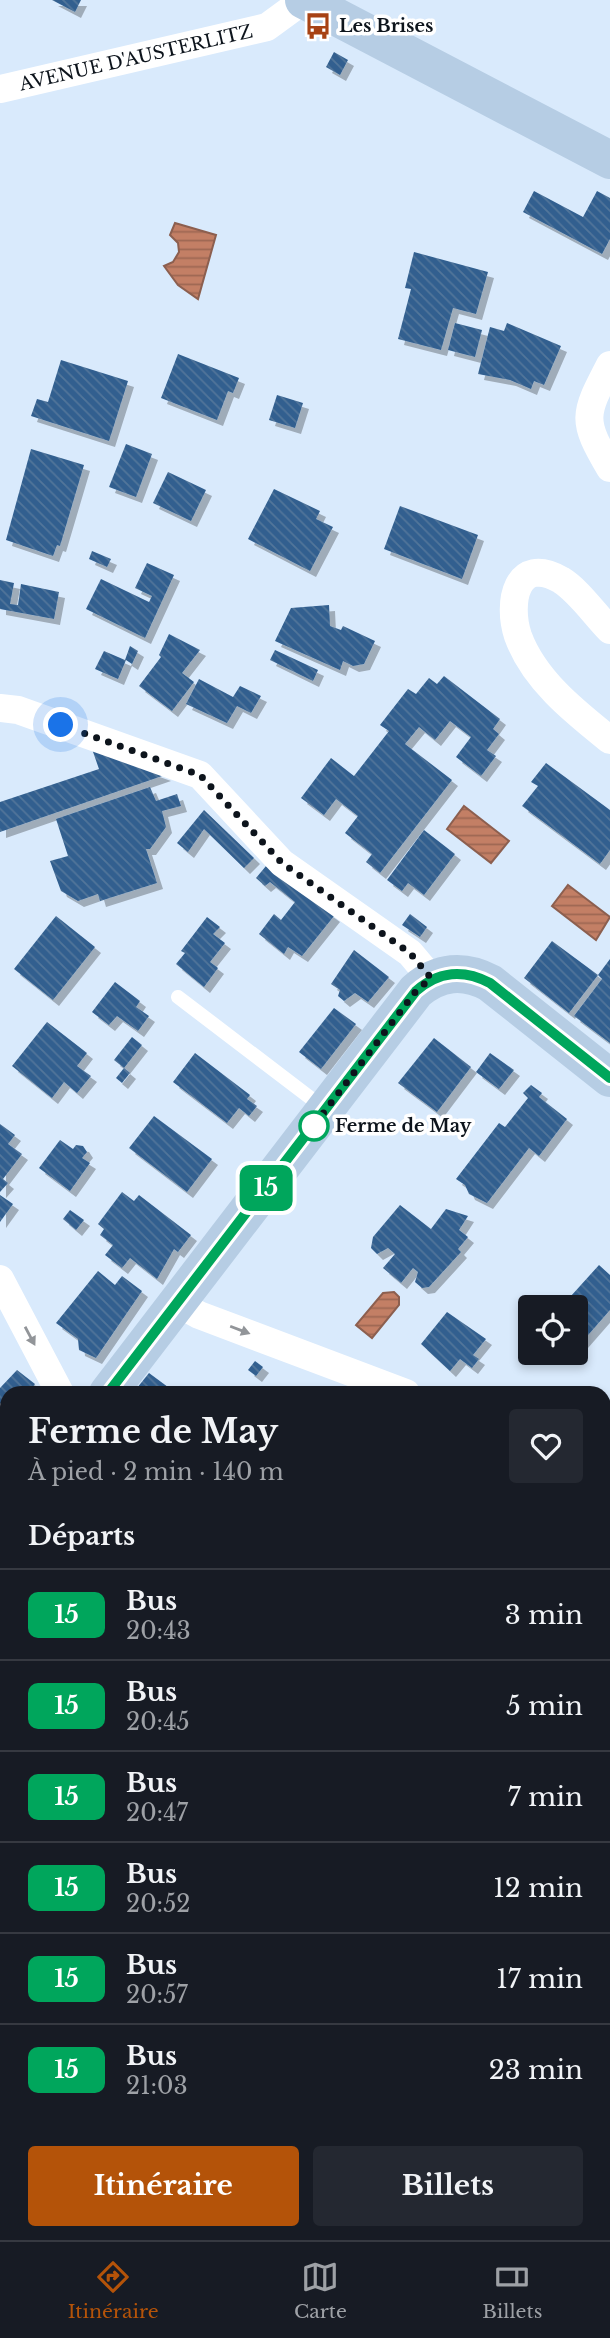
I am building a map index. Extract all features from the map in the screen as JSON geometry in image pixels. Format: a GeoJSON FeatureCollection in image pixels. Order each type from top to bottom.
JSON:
{"type":"FeatureCollection","features":[{"type":"Feature","properties":{"kind":"main road"},"geometry":{"type":"LineString","coordinates":[[304,0],[610,160]]}},
{"type":"Feature","properties":{"kind":"main road"},"geometry":{"type":"LineString","coordinates":[[113,1386],[416,991],[431,978],[446,974],[463,974],[476,976],[490,983],[610,1079]]}},
{"type":"Feature","properties":{"kind":"street","name":"AVENUE D'AUSTERLITZ"},"geometry":{"type":"LineString","coordinates":[[0,89],[267,27],[304,0]]}},
{"type":"Feature","properties":{"kind":"street"},"geometry":{"type":"LineString","coordinates":[[610,365],[591,401],[587,422],[610,468]]}},
{"type":"Feature","properties":{"kind":"street"},"geometry":{"type":"LineString","coordinates":[[610,630],[563,581],[542,573],[527,575],[518,584],[514,618],[519,638],[558,696],[610,740]]}},
{"type":"Feature","properties":{"kind":"street"},"geometry":{"type":"LineString","coordinates":[[0,708],[18,710],[200,775],[282,863],[410,953],[431,978]]}},
{"type":"Feature","properties":{"kind":"street"},"geometry":{"type":"LineString","coordinates":[[0,1279],[56,1386]]}},
{"type":"Feature","properties":{"kind":"street"},"geometry":{"type":"LineString","coordinates":[[177,1303],[199,1315],[387,1386]]}},
{"type":"Feature","properties":{"kind":"lane"},"geometry":{"type":"LineString","coordinates":[[178,997],[326,1110]]}},
{"type":"Feature","properties":{"kind":"shaded area"},"geometry":{"type":"Polygon","coordinates":[[[175,223],[216,235],[198,299],[178,285],[164,266],[173,262],[179,252],[178,243],[170,235],[175,223]]]}},
{"type":"Feature","properties":{"kind":"shaded area"},"geometry":{"type":"Polygon","coordinates":[[[464,806],[509,841],[491,863],[447,829],[464,806]]]}},
{"type":"Feature","properties":{"kind":"shaded area"},"geometry":{"type":"Polygon","coordinates":[[[568,885],[610,917],[596,940],[552,906],[568,885]]]}},
{"type":"Feature","properties":{"kind":"shaded area"},"geometry":{"type":"Polygon","coordinates":[[[394,1292],[399,1297],[399,1305],[372,1338],[356,1325],[383,1293],[394,1292]]]}},
{"type":"Feature","properties":{"kind":"building"},"geometry":{"type":"Polygon","coordinates":[[[52,0],[81,0],[75,12],[52,0]]]}},
{"type":"Feature","properties":{"kind":"building"},"geometry":{"type":"Polygon","coordinates":[[[334,52],[348,60],[340,75],[326,67],[334,52]]]}},
{"type":"Feature","properties":{"kind":"building"},"geometry":{"type":"Polygon","coordinates":[[[534,191],[583,217],[597,191],[610,198],[610,239],[602,254],[523,212],[534,191]]]}},
{"type":"Feature","properties":{"kind":"building"},"geometry":{"type":"Polygon","coordinates":[[[414,252],[488,272],[476,314],[453,308],[441,350],[398,339],[411,289],[405,288],[414,252]]]}},
{"type":"Feature","properties":{"kind":"building"},"geometry":{"type":"Polygon","coordinates":[[[455,323],[482,330],[475,357],[448,350],[455,323]]]}},
{"type":"Feature","properties":{"kind":"building"},"geometry":{"type":"Polygon","coordinates":[[[507,323],[561,346],[544,385],[534,381],[531,389],[510,380],[478,374],[490,327],[504,331],[507,323]]]}},
{"type":"Feature","properties":{"kind":"building"},"geometry":{"type":"Polygon","coordinates":[[[178,354],[239,378],[233,393],[228,391],[217,420],[161,398],[178,354]]]}},
{"type":"Feature","properties":{"kind":"building"},"geometry":{"type":"Polygon","coordinates":[[[61,360],[128,381],[109,441],[31,416],[37,399],[48,402],[61,360]]]}},
{"type":"Feature","properties":{"kind":"building"},"geometry":{"type":"Polygon","coordinates":[[[277,395],[303,403],[295,428],[269,420],[277,395]]]}},
{"type":"Feature","properties":{"kind":"building"},"geometry":{"type":"Polygon","coordinates":[[[126,444],[152,454],[136,497],[109,487],[126,444]]]}},
{"type":"Feature","properties":{"kind":"building"},"geometry":{"type":"Polygon","coordinates":[[[31,449],[84,465],[60,546],[57,545],[53,556],[6,540],[31,449]]]}},
{"type":"Feature","properties":{"kind":"building"},"geometry":{"type":"Polygon","coordinates":[[[168,472],[206,490],[191,521],[153,503],[168,472]]]}},
{"type":"Feature","properties":{"kind":"building"},"geometry":{"type":"Polygon","coordinates":[[[274,489],[320,511],[316,519],[333,527],[310,571],[248,539],[274,489]]]}},
{"type":"Feature","properties":{"kind":"building"},"geometry":{"type":"Polygon","coordinates":[[[400,506],[478,535],[462,579],[384,549],[400,506]]]}},
{"type":"Feature","properties":{"kind":"building"},"geometry":{"type":"Polygon","coordinates":[[[92,551],[111,559],[107,567],[89,559],[92,551]]]}},
{"type":"Feature","properties":{"kind":"building"},"geometry":{"type":"Polygon","coordinates":[[[147,563],[174,575],[145,638],[86,609],[101,579],[149,602],[152,596],[135,588],[147,563]]]}},
{"type":"Feature","properties":{"kind":"building"},"geometry":{"type":"Polygon","coordinates":[[[0,580],[14,583],[10,604],[18,605],[21,584],[59,592],[54,619],[0,609],[0,580]]]}},
{"type":"Feature","properties":{"kind":"building"},"geometry":{"type":"Polygon","coordinates":[[[329,605],[330,626],[341,630],[343,626],[375,641],[364,664],[353,666],[343,661],[340,670],[275,641],[291,608],[329,605]]]}},
{"type":"Feature","properties":{"kind":"building"},"geometry":{"type":"Polygon","coordinates":[[[169,634],[200,650],[182,673],[194,682],[172,711],[139,686],[161,657],[159,655],[169,634]]]}},
{"type":"Feature","properties":{"kind":"building"},"geometry":{"type":"Polygon","coordinates":[[[130,646],[138,651],[132,664],[126,660],[118,679],[95,669],[104,651],[125,660],[130,646]]]}},
{"type":"Feature","properties":{"kind":"building"},"geometry":{"type":"Polygon","coordinates":[[[275,650],[318,670],[313,681],[270,660],[275,650]]]}},
{"type":"Feature","properties":{"kind":"building"},"geometry":{"type":"Polygon","coordinates":[[[444,676],[500,719],[493,729],[499,734],[487,750],[496,756],[481,776],[456,757],[471,737],[450,721],[435,740],[419,727],[405,744],[452,780],[380,873],[366,862],[372,854],[345,833],[358,816],[336,799],[324,815],[301,798],[331,758],[354,776],[389,731],[380,725],[408,689],[416,694],[429,678],[437,684],[444,676]]]}},
{"type":"Feature","properties":{"kind":"building"},"geometry":{"type":"Polygon","coordinates":[[[199,679],[233,697],[240,686],[261,696],[251,713],[237,706],[227,723],[186,704],[199,679]]]}},
{"type":"Feature","properties":{"kind":"building"},"geometry":{"type":"Polygon","coordinates":[[[92,749],[165,775],[0,832],[0,802],[99,769],[92,749]]]}},
{"type":"Feature","properties":{"kind":"building"},"geometry":{"type":"Polygon","coordinates":[[[546,763],[610,810],[610,850],[600,864],[522,806],[538,786],[531,782],[546,763]]]}},
{"type":"Feature","properties":{"kind":"building"},"geometry":{"type":"Polygon","coordinates":[[[150,787],[156,801],[177,794],[181,806],[162,811],[166,827],[150,849],[146,849],[157,883],[100,901],[98,894],[78,901],[61,891],[50,861],[68,856],[56,819],[150,787]]]}},
{"type":"Feature","properties":{"kind":"building"},"geometry":{"type":"Polygon","coordinates":[[[204,810],[254,858],[244,868],[204,829],[188,852],[177,843],[204,810]]]}},
{"type":"Feature","properties":{"kind":"building"},"geometry":{"type":"Polygon","coordinates":[[[424,830],[455,854],[424,895],[408,883],[402,891],[387,880],[424,830]]]}},
{"type":"Feature","properties":{"kind":"building"},"geometry":{"type":"Polygon","coordinates":[[[266,866],[334,916],[302,956],[288,947],[284,954],[259,934],[274,914],[281,920],[295,902],[270,882],[265,886],[256,878],[266,866]]]}},
{"type":"Feature","properties":{"kind":"building"},"geometry":{"type":"Polygon","coordinates":[[[410,914],[427,927],[420,937],[402,925],[410,914]]]}},
{"type":"Feature","properties":{"kind":"building"},"geometry":{"type":"Polygon","coordinates":[[[56,916],[95,947],[53,1000],[14,969],[56,916]]]}},
{"type":"Feature","properties":{"kind":"building"},"geometry":{"type":"Polygon","coordinates":[[[207,917],[220,927],[213,934],[225,943],[210,962],[218,968],[204,987],[176,964],[185,953],[181,951],[207,917]]]}},
{"type":"Feature","properties":{"kind":"building"},"geometry":{"type":"Polygon","coordinates":[[[552,941],[598,975],[569,1013],[524,978],[552,941]]]}},
{"type":"Feature","properties":{"kind":"building"},"geometry":{"type":"Polygon","coordinates":[[[354,950],[389,977],[368,1002],[355,993],[344,1001],[338,996],[340,990],[331,984],[354,950]]]}},
{"type":"Feature","properties":{"kind":"building"},"geometry":{"type":"Polygon","coordinates":[[[610,959],[610,1043],[574,1016],[602,979],[598,975],[610,959]]]}},
{"type":"Feature","properties":{"kind":"building"},"geometry":{"type":"Polygon","coordinates":[[[115,982],[140,1001],[136,1007],[149,1016],[138,1031],[117,1016],[109,1025],[92,1012],[115,982]]]}},
{"type":"Feature","properties":{"kind":"building"},"geometry":{"type":"Polygon","coordinates":[[[334,1008],[356,1024],[321,1069],[299,1052],[334,1008]]]}},
{"type":"Feature","properties":{"kind":"building"},"geometry":{"type":"Polygon","coordinates":[[[47,1022],[87,1053],[77,1066],[91,1076],[77,1093],[64,1082],[52,1098],[12,1066],[47,1022]]]}},
{"type":"Feature","properties":{"kind":"building"},"geometry":{"type":"Polygon","coordinates":[[[132,1037],[142,1045],[124,1068],[114,1060],[132,1037]]]}},
{"type":"Feature","properties":{"kind":"building"},"geometry":{"type":"Polygon","coordinates":[[[434,1038],[471,1067],[437,1112],[398,1083],[434,1038]]]}},
{"type":"Feature","properties":{"kind":"building"},"geometry":{"type":"Polygon","coordinates":[[[195,1053],[250,1095],[247,1099],[257,1106],[249,1116],[239,1108],[227,1123],[173,1082],[195,1053]]]}},
{"type":"Feature","properties":{"kind":"building"},"geometry":{"type":"Polygon","coordinates":[[[490,1053],[514,1070],[499,1089],[476,1072],[490,1053]]]}},
{"type":"Feature","properties":{"kind":"building"},"geometry":{"type":"Polygon","coordinates":[[[124,1068],[130,1073],[122,1083],[116,1078],[124,1068]]]}},
{"type":"Feature","properties":{"kind":"building"},"geometry":{"type":"Polygon","coordinates":[[[531,1085],[542,1093],[539,1097],[567,1119],[539,1156],[529,1148],[487,1203],[469,1194],[465,1185],[456,1179],[499,1123],[505,1127],[528,1098],[523,1093],[531,1085]]]}},
{"type":"Feature","properties":{"kind":"building"},"geometry":{"type":"Polygon","coordinates":[[[154,1116],[212,1159],[187,1192],[129,1148],[154,1116]]]}},
{"type":"Feature","properties":{"kind":"building"},"geometry":{"type":"Polygon","coordinates":[[[0,1124],[15,1135],[8,1144],[22,1154],[3,1179],[8,1183],[0,1192],[0,1124]]]}},
{"type":"Feature","properties":{"kind":"building"},"geometry":{"type":"Polygon","coordinates":[[[60,1140],[73,1149],[76,1145],[83,1146],[87,1152],[82,1158],[90,1163],[70,1191],[39,1168],[60,1140]]]}},
{"type":"Feature","properties":{"kind":"building"},"geometry":{"type":"Polygon","coordinates":[[[122,1192],[134,1201],[139,1195],[191,1235],[178,1252],[174,1249],[157,1279],[130,1258],[122,1268],[105,1255],[113,1245],[100,1235],[104,1229],[98,1224],[122,1192]]]}},
{"type":"Feature","properties":{"kind":"building"},"geometry":{"type":"Polygon","coordinates":[[[0,1195],[13,1204],[0,1222],[0,1195]]]}},
{"type":"Feature","properties":{"kind":"building"},"geometry":{"type":"Polygon","coordinates":[[[400,1205],[431,1229],[446,1209],[468,1216],[459,1230],[468,1237],[458,1249],[461,1252],[429,1287],[422,1288],[415,1282],[418,1272],[413,1268],[401,1283],[383,1268],[395,1254],[388,1248],[377,1254],[371,1248],[373,1237],[400,1205]]]}},
{"type":"Feature","properties":{"kind":"building"},"geometry":{"type":"Polygon","coordinates":[[[70,1210],[84,1220],[76,1230],[63,1219],[70,1210]]]}},
{"type":"Feature","properties":{"kind":"building"},"geometry":{"type":"Polygon","coordinates":[[[599,1265],[610,1275],[610,1310],[588,1335],[588,1295],[572,1295],[599,1265]]]}},
{"type":"Feature","properties":{"kind":"building"},"geometry":{"type":"Polygon","coordinates":[[[98,1271],[115,1285],[122,1276],[142,1291],[96,1358],[79,1350],[78,1339],[56,1323],[98,1271]]]}},
{"type":"Feature","properties":{"kind":"building"},"geometry":{"type":"Polygon","coordinates":[[[447,1312],[486,1339],[473,1355],[479,1359],[472,1368],[460,1359],[450,1371],[421,1344],[447,1312]]]}},
{"type":"Feature","properties":{"kind":"building"},"geometry":{"type":"Polygon","coordinates":[[[255,1361],[263,1367],[256,1376],[248,1370],[255,1361]]]}},
{"type":"Feature","properties":{"kind":"building"},"geometry":{"type":"Polygon","coordinates":[[[17,1370],[35,1384],[33,1386],[2,1386],[17,1370]]]}},
{"type":"Feature","properties":{"kind":"building"},"geometry":{"type":"Polygon","coordinates":[[[149,1373],[167,1386],[139,1386],[149,1373]]]}},
{"type":"Feature","properties":{"kind":"bus line","name":"15"},"geometry":{"type":"LineString","coordinates":[[113,1386],[416,991],[431,978],[446,974],[463,974],[476,976],[490,983],[610,1078]]}},
{"type":"Feature","properties":{"kind":"place","name":"Les Brises"},"geometry":{"type":"Point","coordinates":[318,26]}},
{"type":"Feature","properties":{"kind":"place","name":"Ferme de May"},"geometry":{"type":"Point","coordinates":[314,1126]}},
{"type":"Feature","properties":{"kind":"route"},"geometry":{"type":"LineString","coordinates":[[61,725],[200,775],[282,863],[410,953],[431,978],[416,991],[309,1132],[314,1126]]}}]}
